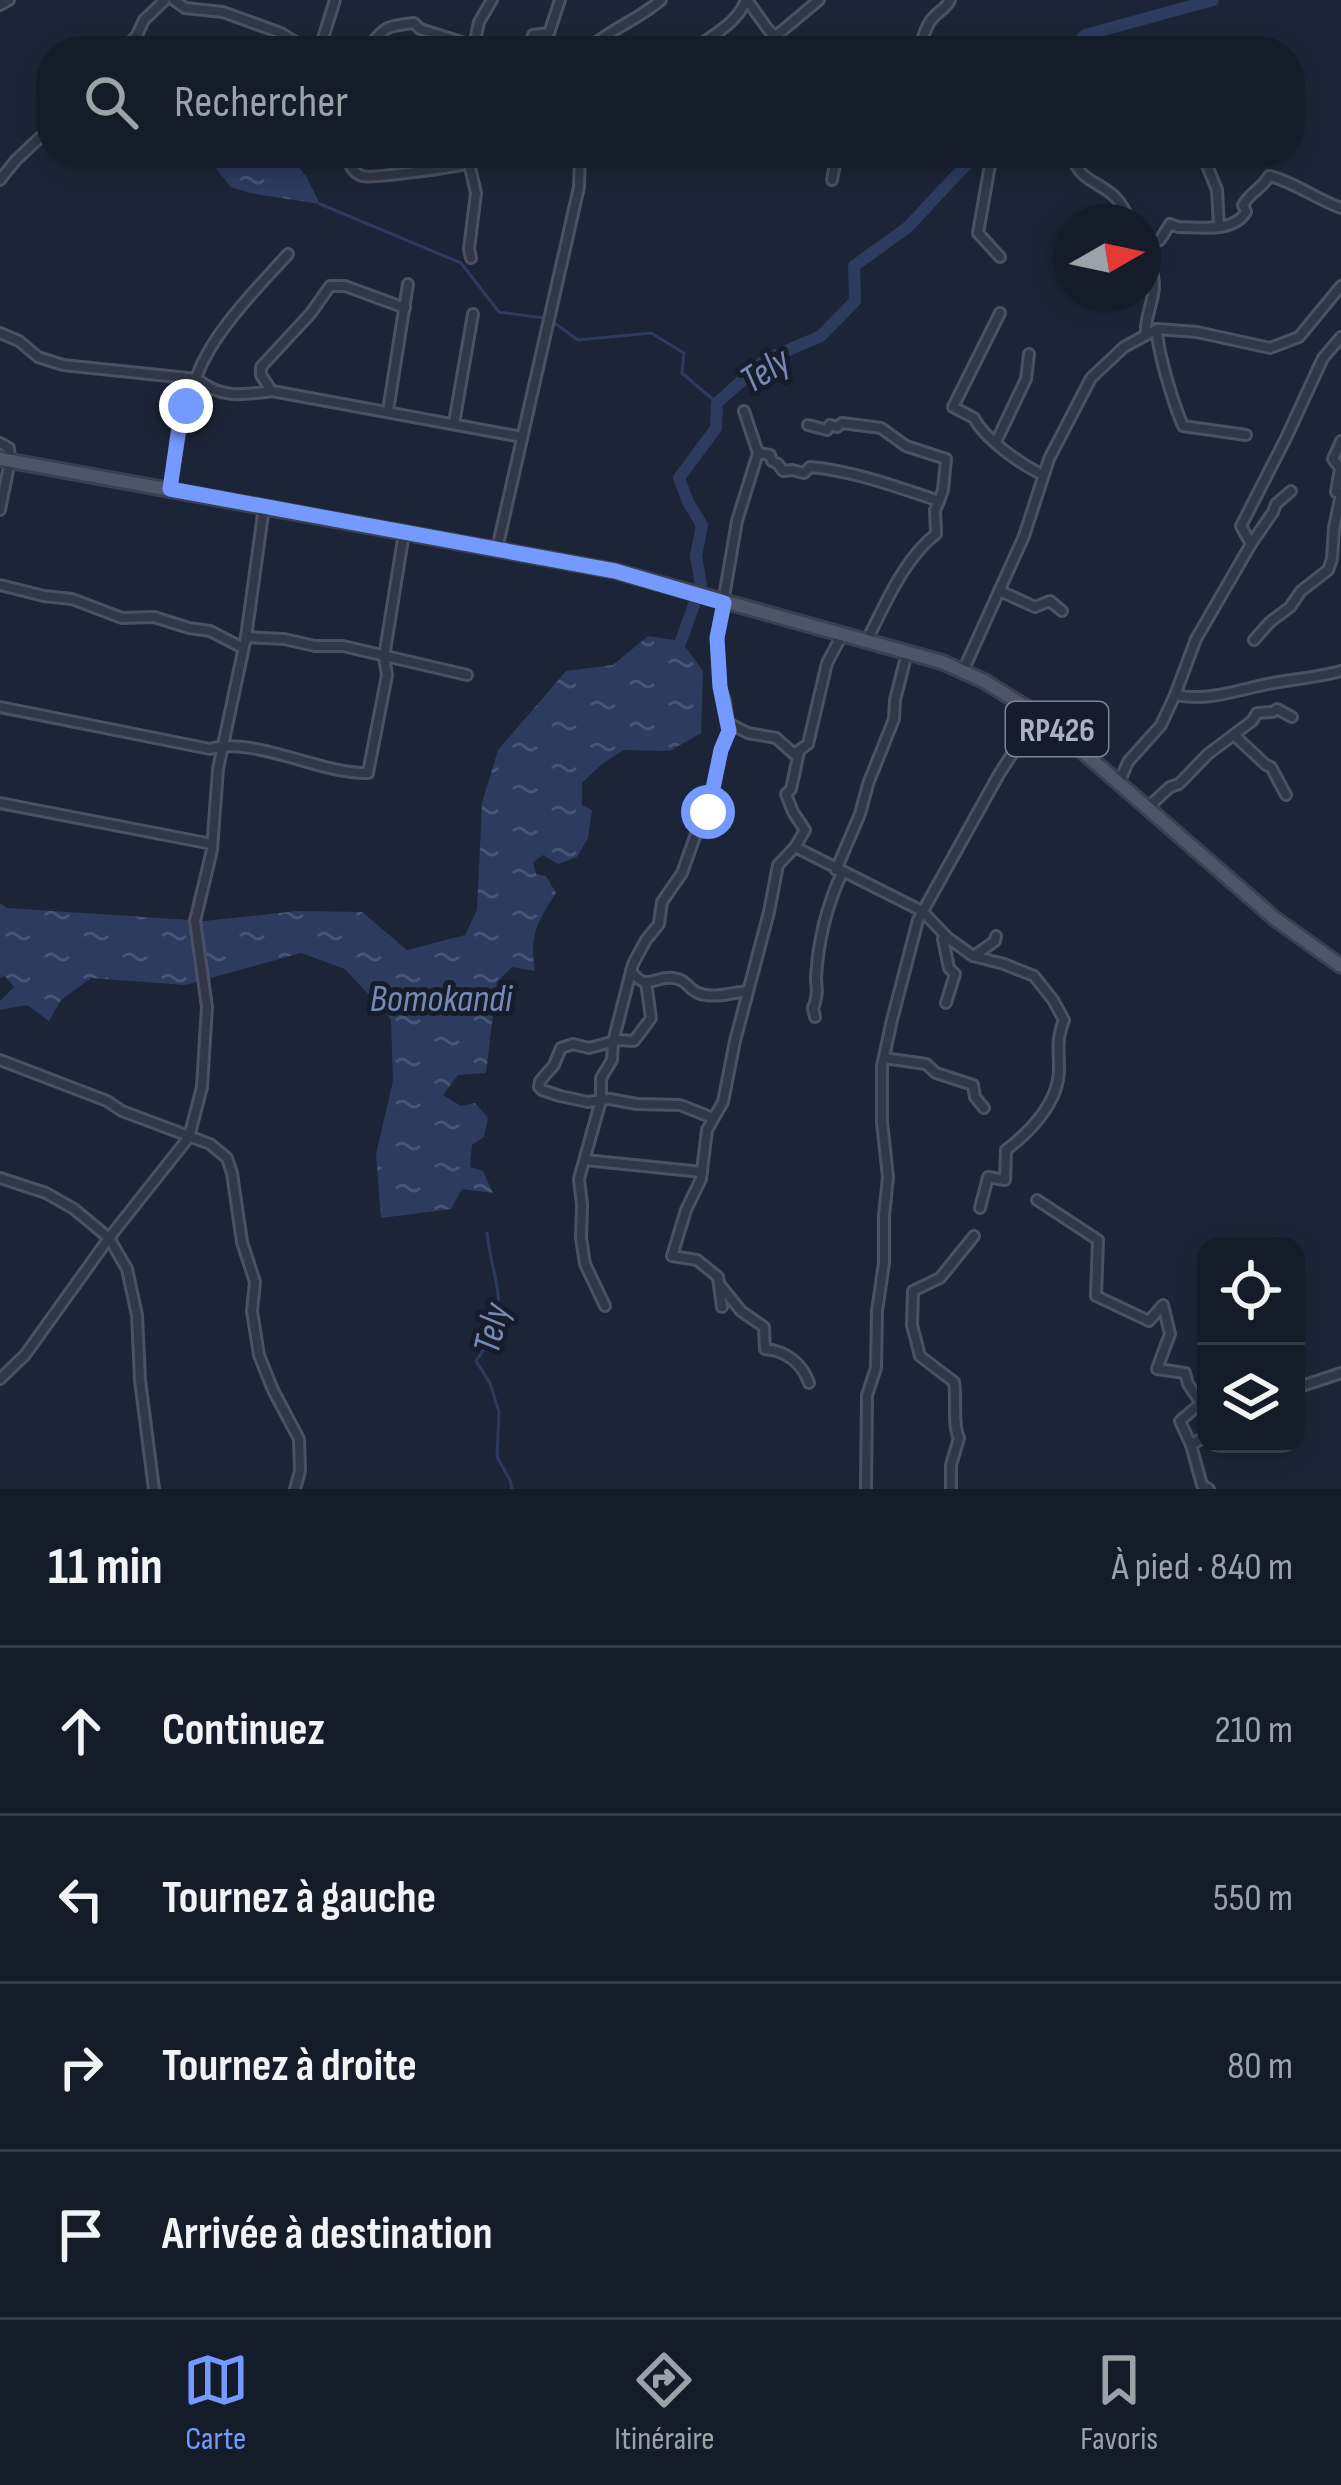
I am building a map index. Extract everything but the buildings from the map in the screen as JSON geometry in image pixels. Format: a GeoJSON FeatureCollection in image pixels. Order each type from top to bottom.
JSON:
{"type":"FeatureCollection","features":[{"type":"Feature","properties":{"kind":"main road","name":"RP426"},"geometry":{"type":"LineString","coordinates":[[5,460],[615,571],[942,662],[1038,714],[1274,918],[1341,966]]}},
{"type":"Feature","properties":{"kind":"street"},"geometry":{"type":"LineString","coordinates":[[0,5],[9,0]]}},
{"type":"Feature","properties":{"kind":"street"},"geometry":{"type":"LineString","coordinates":[[136,36],[144,20],[165,0]]}},
{"type":"Feature","properties":{"kind":"street"},"geometry":{"type":"LineString","coordinates":[[174,0],[184,8],[223,12],[287,36]]}},
{"type":"Feature","properties":{"kind":"street"},"geometry":{"type":"LineString","coordinates":[[321,36],[335,0]]}},
{"type":"Feature","properties":{"kind":"street"},"geometry":{"type":"LineString","coordinates":[[476,36],[492,0]]}},
{"type":"Feature","properties":{"kind":"street"},"geometry":{"type":"LineString","coordinates":[[533,36],[549,33],[560,0]]}},
{"type":"Feature","properties":{"kind":"street"},"geometry":{"type":"LineString","coordinates":[[603,36],[661,0]]}},
{"type":"Feature","properties":{"kind":"street"},"geometry":{"type":"LineString","coordinates":[[747,0],[775,35],[819,0]]}},
{"type":"Feature","properties":{"kind":"street"},"geometry":{"type":"LineString","coordinates":[[711,36],[744,9],[747,0]]}},
{"type":"Feature","properties":{"kind":"street"},"geometry":{"type":"LineString","coordinates":[[925,36],[930,20],[950,0]]}},
{"type":"Feature","properties":{"kind":"street"},"geometry":{"type":"LineString","coordinates":[[377,36],[391,26],[414,23],[439,36]]}},
{"type":"Feature","properties":{"kind":"street"},"geometry":{"type":"LineString","coordinates":[[0,180],[36,141]]}},
{"type":"Feature","properties":{"kind":"street"},"geometry":{"type":"LineString","coordinates":[[351,168],[361,176],[376,178],[436,168]]}},
{"type":"Feature","properties":{"kind":"street"},"geometry":{"type":"LineString","coordinates":[[470,168],[476,194],[471,258]]}},
{"type":"Feature","properties":{"kind":"street"},"geometry":{"type":"LineString","coordinates":[[496,549],[579,168]]}},
{"type":"Feature","properties":{"kind":"street"},"geometry":{"type":"LineString","coordinates":[[832,180],[834,168]]}},
{"type":"Feature","properties":{"kind":"street"},"geometry":{"type":"LineString","coordinates":[[990,168],[978,232],[1000,257]]}},
{"type":"Feature","properties":{"kind":"street"},"geometry":{"type":"LineString","coordinates":[[1076,168],[1111,190],[1120,204]]}},
{"type":"Feature","properties":{"kind":"street"},"geometry":{"type":"LineString","coordinates":[[1208,168],[1217,190],[1220,226]]}},
{"type":"Feature","properties":{"kind":"street"},"geometry":{"type":"LineString","coordinates":[[1161,238],[1170,224],[1234,225],[1243,219],[1249,195],[1265,185],[1269,176],[1341,208]]}},
{"type":"Feature","properties":{"kind":"street"},"geometry":{"type":"LineString","coordinates":[[170,489],[179,427],[204,359],[288,254]]}},
{"type":"Feature","properties":{"kind":"street"},"geometry":{"type":"LineString","coordinates":[[388,411],[408,284]]}},
{"type":"Feature","properties":{"kind":"street"},"geometry":{"type":"LineString","coordinates":[[272,392],[261,367],[330,286],[345,286],[405,308]]}},
{"type":"Feature","properties":{"kind":"street"},"geometry":{"type":"LineString","coordinates":[[963,671],[1024,536],[1043,475],[1091,378],[1124,347],[1157,329],[1197,332],[1270,348],[1299,338],[1341,286]]}},
{"type":"Feature","properties":{"kind":"street"},"geometry":{"type":"LineString","coordinates":[[1146,335],[1149,312]]}},
{"type":"Feature","properties":{"kind":"street"},"geometry":{"type":"LineString","coordinates":[[1000,313],[953,407],[974,418],[995,444],[1043,475]]}},
{"type":"Feature","properties":{"kind":"street"},"geometry":{"type":"LineString","coordinates":[[454,423],[473,314]]}},
{"type":"Feature","properties":{"kind":"street"},"geometry":{"type":"LineString","coordinates":[[1157,329],[1183,426],[1246,435]]}},
{"type":"Feature","properties":{"kind":"street"},"geometry":{"type":"LineString","coordinates":[[0,333],[20,341],[38,357],[63,365],[197,380],[210,390],[234,397],[272,392],[522,437]]}},
{"type":"Feature","properties":{"kind":"street"},"geometry":{"type":"LineString","coordinates":[[1251,544],[1241,526],[1323,358],[1341,337]]}},
{"type":"Feature","properties":{"kind":"street"},"geometry":{"type":"LineString","coordinates":[[995,444],[1026,380],[1029,354]]}},
{"type":"Feature","properties":{"kind":"street"},"geometry":{"type":"LineString","coordinates":[[604,1306],[591,1282],[580,1238],[579,1179],[631,971],[659,923],[662,902],[682,873],[708,812],[729,731],[717,638],[719,601],[736,520],[758,453],[744,411]]}},
{"type":"Feature","properties":{"kind":"street"},"geometry":{"type":"LineString","coordinates":[[808,425],[827,430],[842,423],[880,428],[906,446],[946,459],[935,511],[936,534],[894,586],[866,642]]}},
{"type":"Feature","properties":{"kind":"street"},"geometry":{"type":"LineString","coordinates":[[1255,640],[1328,570],[1341,494],[1336,492],[1340,468],[1333,459],[1341,441]]}},
{"type":"Feature","properties":{"kind":"street"},"geometry":{"type":"LineString","coordinates":[[0,443],[9,448],[0,510]]}},
{"type":"Feature","properties":{"kind":"street"},"geometry":{"type":"LineString","coordinates":[[758,453],[770,455],[783,471],[826,469],[939,501]]}},
{"type":"Feature","properties":{"kind":"street"},"geometry":{"type":"LineString","coordinates":[[1119,783],[1128,762],[1161,725],[1196,639],[1251,544],[1276,504],[1291,491]]}},
{"type":"Feature","properties":{"kind":"street"},"geometry":{"type":"LineString","coordinates":[[0,1378],[25,1354],[189,1137],[202,1088],[207,1007],[195,921],[212,844],[222,745],[245,643],[264,506]]}},
{"type":"Feature","properties":{"kind":"street"},"geometry":{"type":"LineString","coordinates":[[0,706],[210,749],[248,747],[335,770],[368,773],[387,675],[384,657],[404,532]]}},
{"type":"Feature","properties":{"kind":"street"},"geometry":{"type":"LineString","coordinates":[[0,585],[72,599],[122,618],[154,617],[245,643],[284,639],[343,646],[467,675]]}},
{"type":"Feature","properties":{"kind":"street"},"geometry":{"type":"LineString","coordinates":[[1000,591],[1035,607],[1050,601],[1062,611]]}},
{"type":"Feature","properties":{"kind":"street"},"geometry":{"type":"LineString","coordinates":[[728,723],[776,738],[794,754],[799,752],[808,744],[827,663],[842,635]]}},
{"type":"Feature","properties":{"kind":"street"},"geometry":{"type":"LineString","coordinates":[[815,1017],[812,1006],[818,996],[816,976],[828,907],[894,719],[907,652]]}},
{"type":"Feature","properties":{"kind":"street"},"geometry":{"type":"LineString","coordinates":[[1175,695],[1239,693],[1341,671]]}},
{"type":"Feature","properties":{"kind":"street"},"geometry":{"type":"LineString","coordinates":[[1148,808],[1262,711],[1277,710],[1292,717]]}},
{"type":"Feature","properties":{"kind":"street"},"geometry":{"type":"LineString","coordinates":[[866,1489],[867,1394],[876,1368],[888,1177],[882,1123],[884,1058],[904,966],[922,911],[1038,714]]}},
{"type":"Feature","properties":{"kind":"street"},"geometry":{"type":"LineString","coordinates":[[1234,735],[1270,766],[1286,795]]}},
{"type":"Feature","properties":{"kind":"street"},"geometry":{"type":"LineString","coordinates":[[722,1307],[718,1277],[697,1260],[672,1256],[702,1172],[707,1130],[723,1102],[778,865],[805,830],[787,794],[799,752]]}},
{"type":"Feature","properties":{"kind":"street"},"geometry":{"type":"LineString","coordinates":[[0,803],[212,844]]}},
{"type":"Feature","properties":{"kind":"street"},"geometry":{"type":"LineString","coordinates":[[795,847],[922,911],[973,956],[1034,976],[1064,1020],[1056,1041],[1059,1074],[1055,1089],[1034,1126],[1006,1150],[1005,1180],[988,1177],[980,1208]]}},
{"type":"Feature","properties":{"kind":"street"},"geometry":{"type":"LineString","coordinates":[[973,956],[996,936]]}},
{"type":"Feature","properties":{"kind":"street"},"geometry":{"type":"LineString","coordinates":[[946,1003],[955,979],[944,948],[943,939],[948,938]]}},
{"type":"Feature","properties":{"kind":"street"},"geometry":{"type":"LineString","coordinates":[[631,971],[646,982],[669,976],[696,993],[747,992]]}},
{"type":"Feature","properties":{"kind":"street"},"geometry":{"type":"LineString","coordinates":[[646,982],[651,1018],[634,1041],[561,1048],[548,1075],[539,1081],[542,1090],[588,1102],[680,1105],[713,1118]]}},
{"type":"Feature","properties":{"kind":"street"},"geometry":{"type":"LineString","coordinates":[[884,1058],[973,1085],[985,1108]]}},
{"type":"Feature","properties":{"kind":"street"},"geometry":{"type":"LineString","coordinates":[[0,1060],[107,1101],[220,1150],[227,1158],[242,1242],[255,1282],[252,1311],[259,1355],[298,1439],[300,1471],[295,1489]]}},
{"type":"Feature","properties":{"kind":"street"},"geometry":{"type":"LineString","coordinates":[[585,1160],[702,1172]]}},
{"type":"Feature","properties":{"kind":"street"},"geometry":{"type":"LineString","coordinates":[[0,1178],[46,1192],[74,1209],[109,1238],[127,1269],[134,1295],[154,1489]]}},
{"type":"Feature","properties":{"kind":"street"},"geometry":{"type":"LineString","coordinates":[[1037,1200],[1098,1240],[1096,1296],[1149,1321],[1163,1305],[1170,1334],[1157,1369],[1185,1373],[1201,1403],[1180,1421],[1202,1485],[1209,1489]]}},
{"type":"Feature","properties":{"kind":"street"},"geometry":{"type":"LineString","coordinates":[[951,1489],[951,1465],[959,1438],[954,1428],[954,1382],[920,1355],[912,1325],[914,1291],[940,1278],[974,1236]]}},
{"type":"Feature","properties":{"kind":"street"},"geometry":{"type":"LineString","coordinates":[[719,1284],[741,1311],[764,1327],[765,1348],[796,1360],[809,1383]]}},
{"type":"Feature","properties":{"kind":"street"},"geometry":{"type":"LineString","coordinates":[[1305,1385],[1341,1373]]}},
{"type":"Feature","properties":{"kind":"street"},"geometry":{"type":"LineString","coordinates":[[1191,1445],[1197,1441]]}},
{"type":"Feature","properties":{"kind":"water"},"geometry":{"type":"Polygon","coordinates":[[[215,168],[299,168],[320,204],[250,193],[231,187],[215,168]]]}},
{"type":"Feature","properties":{"kind":"water","name":"Bomokandi"},"geometry":{"type":"Polygon","coordinates":[[[648,636],[681,641],[703,671],[701,733],[670,751],[624,750],[602,764],[582,783],[582,805],[592,810],[588,838],[577,857],[558,864],[543,855],[533,862],[536,874],[546,876],[556,893],[536,930],[535,971],[512,967],[497,982],[486,1073],[458,1075],[443,1095],[461,1106],[475,1103],[488,1118],[484,1137],[472,1145],[470,1167],[483,1171],[493,1193],[462,1189],[451,1209],[381,1218],[376,1154],[393,1081],[391,1019],[345,969],[301,953],[185,985],[91,978],[61,1000],[49,1021],[27,1005],[0,1010],[0,1001],[14,987],[5,976],[0,978],[0,903],[7,908],[205,921],[297,911],[362,912],[407,950],[465,935],[477,910],[482,803],[498,750],[566,671],[613,665],[648,636]]]}},
{"type":"Feature","properties":{"kind":"waterway","name":"Tely"},"geometry":{"type":"LineString","coordinates":[[1084,36],[1213,0]]}},
{"type":"Feature","properties":{"kind":"waterway","name":"Tely"},"geometry":{"type":"LineString","coordinates":[[681,641],[701,585],[696,556],[702,525],[679,478],[716,428],[717,403],[765,360],[821,336],[855,301],[854,266],[908,227],[963,168]]}},
{"type":"Feature","properties":{"kind":"waterway"},"geometry":{"type":"LineString","coordinates":[[320,204],[461,263],[499,312],[544,318]]}},
{"type":"Feature","properties":{"kind":"waterway"},"geometry":{"type":"LineString","coordinates":[[553,322],[578,340],[651,333],[684,353],[682,373],[717,403]]}},
{"type":"Feature","properties":{"kind":"waterway","name":"Tely"},"geometry":{"type":"LineString","coordinates":[[487,1233],[498,1312],[476,1361],[490,1383],[499,1412],[497,1457],[512,1489]]}},
{"type":"Feature","properties":{"kind":"route"},"geometry":{"type":"LineString","coordinates":[[186,406],[170,489],[615,571],[724,603],[717,638],[729,731],[708,812]]}}]}
